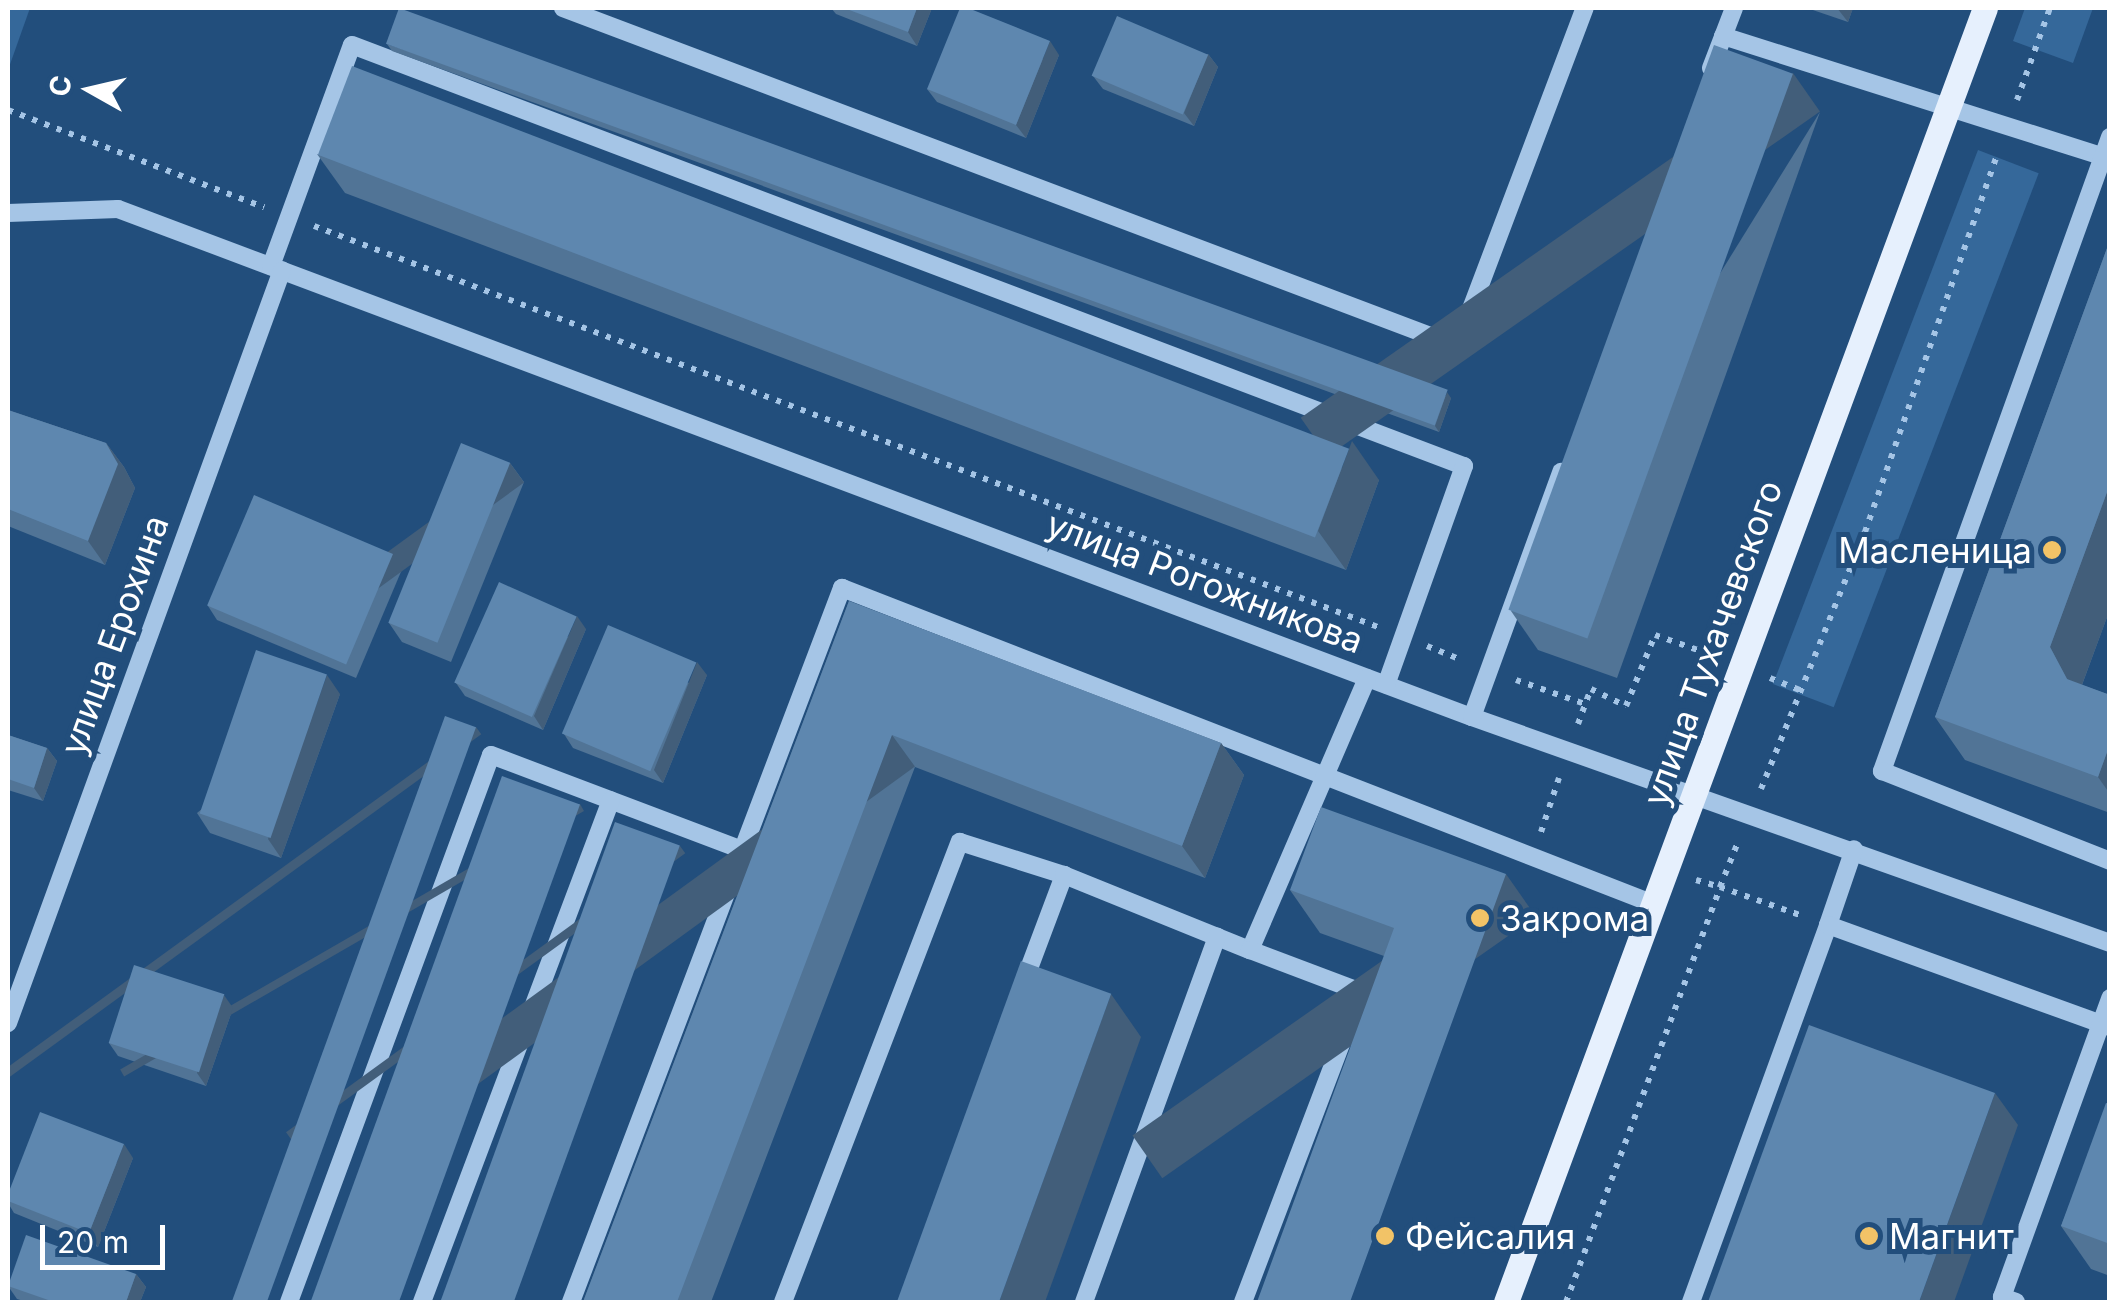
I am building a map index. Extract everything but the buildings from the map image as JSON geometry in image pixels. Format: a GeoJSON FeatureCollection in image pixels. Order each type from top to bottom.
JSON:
{"type":"FeatureCollection","features":[{"type":"Feature","properties":{"kind":"main road","name":"улица Тухачевского"},"geometry":{"type":"LineString","coordinates":[[1506,1302],[1985,8]]}},
{"type":"Feature","properties":{"kind":"street"},"geometry":{"type":"LineString","coordinates":[[563,8],[1457,346],[1586,8]]}},
{"type":"Feature","properties":{"kind":"street"},"geometry":{"type":"LineString","coordinates":[[1702,92],[1734,8]]}},
{"type":"Feature","properties":{"kind":"street"},"geometry":{"type":"LineString","coordinates":[[1723,36],[1949,104],[2106,158]]}},
{"type":"Feature","properties":{"kind":"street","name":"улица Ерохина"},"geometry":{"type":"LineString","coordinates":[[8,1023],[352,45],[1464,466],[1404,637]]}},
{"type":"Feature","properties":{"kind":"street"},"geometry":{"type":"LineString","coordinates":[[2110,138],[2106,158],[1882,771],[2110,860]]}},
{"type":"Feature","properties":{"kind":"street","name":"улица Рогожникова"},"geometry":{"type":"LineString","coordinates":[[8,213],[118,208],[1472,717],[1854,849],[2110,944]]}},
{"type":"Feature","properties":{"kind":"street"},"geometry":{"type":"LineString","coordinates":[[1472,717],[1570,446]]}},
{"type":"Feature","properties":{"kind":"street"},"geometry":{"type":"LineString","coordinates":[[571,1302],[842,588],[1651,903]]}},
{"type":"Feature","properties":{"kind":"street"},"geometry":{"type":"LineString","coordinates":[[1386,684],[1404,637]]}},
{"type":"Feature","properties":{"kind":"street"},"geometry":{"type":"LineString","coordinates":[[1250,950],[1368,678]]}},
{"type":"Feature","properties":{"kind":"street"},"geometry":{"type":"LineString","coordinates":[[289,1302],[491,755],[743,850]]}},
{"type":"Feature","properties":{"kind":"street"},"geometry":{"type":"LineString","coordinates":[[422,1302],[610,800]]}},
{"type":"Feature","properties":{"kind":"street"},"geometry":{"type":"LineString","coordinates":[[783,1302],[960,842],[1064,875],[1361,992],[1243,1302]]}},
{"type":"Feature","properties":{"kind":"street"},"geometry":{"type":"LineString","coordinates":[[1691,1302],[1854,849]]}},
{"type":"Feature","properties":{"kind":"street"},"geometry":{"type":"LineString","coordinates":[[1016,1005],[1064,875]]}},
{"type":"Feature","properties":{"kind":"street"},"geometry":{"type":"LineString","coordinates":[[1828,925],[2105,1025]]}},
{"type":"Feature","properties":{"kind":"street"},"geometry":{"type":"LineString","coordinates":[[1084,1302],[1217,936]]}},
{"type":"Feature","properties":{"kind":"street"},"geometry":{"type":"LineString","coordinates":[[2006,1301],[2105,1025],[2110,998]]}},
{"type":"Feature","properties":{"kind":"path"},"geometry":{"type":"LineString","coordinates":[[1803,692],[2050,8]]}},
{"type":"Feature","properties":{"kind":"path"},"geometry":{"type":"LineString","coordinates":[[8,110],[1585,704]]}},
{"type":"Feature","properties":{"kind":"path"},"geometry":{"type":"LineString","coordinates":[[1566,1302],[1720,886],[1828,925]]}},
{"type":"Feature","properties":{"kind":"shaded area"},"geometry":{"type":"Polygon","coordinates":[[[8,8],[30,8],[8,70],[8,8]]]}},
{"type":"Feature","properties":{"kind":"shaded area"},"geometry":{"type":"Polygon","coordinates":[[[2025,8],[2093,8],[2073,63],[2013,41],[2025,8]]]}},
{"type":"Feature","properties":{"kind":"shaded area"},"geometry":{"type":"Polygon","coordinates":[[[1978,150],[2039,173],[1834,707],[1773,684],[1978,150]]]}},
{"type":"Feature","properties":{"kind":"place","name":"Масленица"},"geometry":{"type":"Point","coordinates":[2052,550]}},
{"type":"Feature","properties":{"kind":"place","name":"Закрома"},"geometry":{"type":"Point","coordinates":[1480,918]}},
{"type":"Feature","properties":{"kind":"place","name":"Фейсалия"},"geometry":{"type":"Point","coordinates":[1385,1236]}},
{"type":"Feature","properties":{"kind":"place","name":"Магнит"},"geometry":{"type":"Point","coordinates":[1869,1236]}}]}
